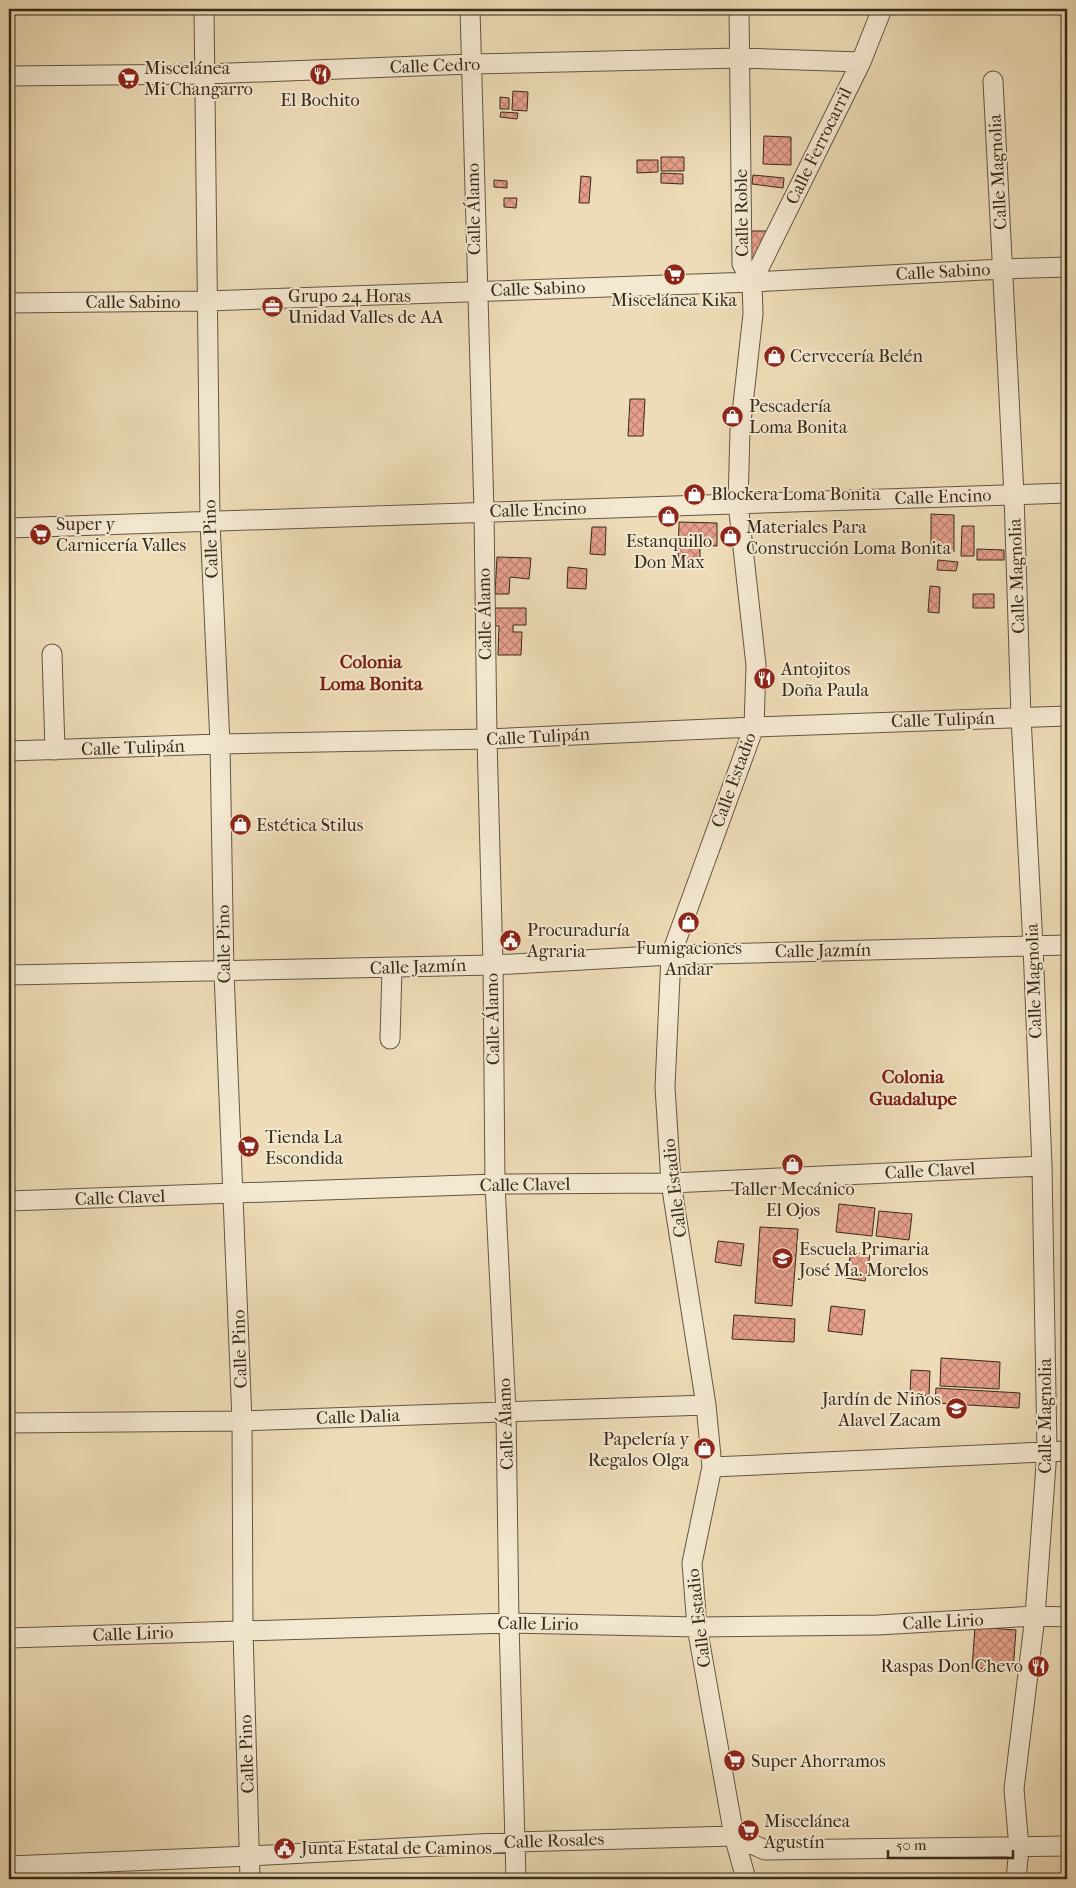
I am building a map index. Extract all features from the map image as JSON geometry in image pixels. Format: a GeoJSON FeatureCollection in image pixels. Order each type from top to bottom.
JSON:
{"type":"FeatureCollection","features":[{"type":"Feature","properties":{"kind":"street","name":"Calle Pino"},"geometry":{"type":"LineString","coordinates":[[204,9],[210,522],[220,744],[224,972],[242,1421],[243,1630],[250,1879]]}},
{"type":"Feature","properties":{"kind":"street","name":"Calle Álamo"},"geometry":{"type":"LineString","coordinates":[[470,9],[476,292],[484,512],[487,739],[493,965],[495,1184],[506,1412],[516,1879]]}},
{"type":"Feature","properties":{"kind":"street","name":"Calle Roble"},"geometry":{"type":"LineString","coordinates":[[738,9],[742,264],[752,282],[753,314],[740,431],[738,503]]}},
{"type":"Feature","properties":{"kind":"street","name":"Calle Ferrocarril"},"geometry":{"type":"LineString","coordinates":[[752,282],[861,62],[882,9]]}},
{"type":"Feature","properties":{"kind":"street","name":"Calle Cedro"},"geometry":{"type":"LineString","coordinates":[[9,76],[205,74],[470,64],[740,58],[861,62]]}},
{"type":"Feature","properties":{"kind":"street","name":"Calle Magnolia"},"geometry":{"type":"LineString","coordinates":[[993,82],[1014,495],[1021,717],[1042,1166],[1047,1451],[1035,1616],[1014,1789],[1019,1848],[1016,1879]]}},
{"type":"Feature","properties":{"kind":"street","name":"Calle Sabino"},"geometry":{"type":"LineString","coordinates":[[9,303],[207,301],[476,292],[752,282],[1067,267]]}},
{"type":"Feature","properties":{"kind":"street","name":"Calle Encino"},"geometry":{"type":"LineString","coordinates":[[9,528],[1067,493]]}},
{"type":"Feature","properties":{"kind":"street","name":"Calle Estadio"},"geometry":{"type":"LineString","coordinates":[[738,503],[756,666],[754,727],[671,955],[665,1087],[672,1183],[706,1405],[712,1467],[692,1563],[697,1627],[734,1836],[746,1879]]}},
{"type":"Feature","properties":{"kind":"street"},"geometry":{"type":"LineString","coordinates":[[52,654],[55,750]]}},
{"type":"Feature","properties":{"kind":"street","name":"Calle Tulipán"},"geometry":{"type":"LineString","coordinates":[[9,751],[220,744],[487,739],[1067,716]]}},
{"type":"Feature","properties":{"kind":"street","name":"Calle Jazmín"},"geometry":{"type":"LineString","coordinates":[[9,975],[392,968],[493,965],[671,955],[1067,945]]}},
{"type":"Feature","properties":{"kind":"street"},"geometry":{"type":"LineString","coordinates":[[390,1039],[392,968]]}},
{"type":"Feature","properties":{"kind":"street","name":"Calle Clavel"},"geometry":{"type":"LineString","coordinates":[[9,1201],[234,1195],[495,1184],[672,1183],[1042,1166]]}},
{"type":"Feature","properties":{"kind":"street","name":"Calle Dalia"},"geometry":{"type":"LineString","coordinates":[[9,1423],[242,1421],[706,1405]]}},
{"type":"Feature","properties":{"kind":"street"},"geometry":{"type":"LineString","coordinates":[[712,1467],[1067,1451]]}},
{"type":"Feature","properties":{"kind":"street","name":"Calle Lirio"},"geometry":{"type":"LineString","coordinates":[[9,1638],[509,1622],[697,1627],[878,1626],[1035,1616],[1067,1617]]}},
{"type":"Feature","properties":{"kind":"street","name":"Calle Rosales"},"geometry":{"type":"LineString","coordinates":[[9,1866],[515,1842],[734,1836],[766,1850],[797,1848],[1019,1848],[1067,1846]]}},
{"type":"Feature","properties":{"kind":"building"},"geometry":{"type":"Polygon","coordinates":[[[513,91],[528,92],[527,111],[512,110],[513,91]]]}},
{"type":"Feature","properties":{"kind":"building"},"geometry":{"type":"Polygon","coordinates":[[[500,97],[509,98],[509,109],[500,109],[500,97]]]}},
{"type":"Feature","properties":{"kind":"building"},"geometry":{"type":"Polygon","coordinates":[[[501,112],[518,113],[517,119],[500,117],[501,112]]]}},
{"type":"Feature","properties":{"kind":"building"},"geometry":{"type":"Polygon","coordinates":[[[764,136],[791,137],[791,165],[763,164],[764,136]]]}},
{"type":"Feature","properties":{"kind":"building"},"geometry":{"type":"Polygon","coordinates":[[[661,157],[684,157],[684,171],[661,171],[661,157]]]}},
{"type":"Feature","properties":{"kind":"building"},"geometry":{"type":"Polygon","coordinates":[[[637,160],[658,160],[658,172],[637,173],[637,160]]]}},
{"type":"Feature","properties":{"kind":"building"},"geometry":{"type":"Polygon","coordinates":[[[661,173],[683,174],[683,184],[661,183],[661,173]]]}},
{"type":"Feature","properties":{"kind":"building"},"geometry":{"type":"Polygon","coordinates":[[[753,175],[784,178],[783,188],[752,184],[753,175]]]}},
{"type":"Feature","properties":{"kind":"building"},"geometry":{"type":"Polygon","coordinates":[[[581,176],[591,177],[589,203],[579,203],[581,176]]]}},
{"type":"Feature","properties":{"kind":"building"},"geometry":{"type":"Polygon","coordinates":[[[494,180],[507,181],[507,188],[494,187],[494,180]]]}},
{"type":"Feature","properties":{"kind":"building"},"geometry":{"type":"Polygon","coordinates":[[[504,198],[517,198],[516,208],[504,207],[504,198]]]}},
{"type":"Feature","properties":{"kind":"building"},"geometry":{"type":"Polygon","coordinates":[[[751,231],[773,231],[751,265],[749,261],[751,231]]]}},
{"type":"Feature","properties":{"kind":"building"},"geometry":{"type":"Polygon","coordinates":[[[630,399],[645,399],[643,436],[628,436],[630,399]]]}},
{"type":"Feature","properties":{"kind":"building"},"geometry":{"type":"Polygon","coordinates":[[[931,514],[954,515],[954,552],[931,552],[931,514]]]}},
{"type":"Feature","properties":{"kind":"building"},"geometry":{"type":"Polygon","coordinates":[[[679,522],[717,523],[717,546],[700,545],[700,561],[678,560],[679,522]]]}},
{"type":"Feature","properties":{"kind":"building"},"geometry":{"type":"Polygon","coordinates":[[[962,526],[974,526],[974,556],[961,556],[962,526]]]}},
{"type":"Feature","properties":{"kind":"building"},"geometry":{"type":"Polygon","coordinates":[[[592,527],[606,527],[605,555],[590,554],[592,527]]]}},
{"type":"Feature","properties":{"kind":"building"},"geometry":{"type":"Polygon","coordinates":[[[977,549],[1004,550],[1004,560],[977,560],[977,549]]]}},
{"type":"Feature","properties":{"kind":"building"},"geometry":{"type":"Polygon","coordinates":[[[497,557],[531,558],[529,579],[510,577],[509,594],[495,594],[497,557]]]}},
{"type":"Feature","properties":{"kind":"building"},"geometry":{"type":"Polygon","coordinates":[[[938,560],[958,562],[956,571],[937,570],[938,560]]]}},
{"type":"Feature","properties":{"kind":"building"},"geometry":{"type":"Polygon","coordinates":[[[568,567],[587,569],[586,589],[567,588],[568,567]]]}},
{"type":"Feature","properties":{"kind":"building"},"geometry":{"type":"Polygon","coordinates":[[[930,586],[940,587],[939,613],[928,612],[930,586]]]}},
{"type":"Feature","properties":{"kind":"building"},"geometry":{"type":"Polygon","coordinates":[[[973,594],[994,594],[994,608],[973,608],[973,594]]]}},
{"type":"Feature","properties":{"kind":"building"},"geometry":{"type":"Polygon","coordinates":[[[493,608],[526,608],[526,625],[513,625],[513,632],[522,632],[521,655],[498,655],[499,626],[493,626],[493,608]]]}},
{"type":"Feature","properties":{"kind":"building"},"geometry":{"type":"Polygon","coordinates":[[[839,1204],[875,1208],[872,1236],[836,1232],[839,1204]]]}},
{"type":"Feature","properties":{"kind":"building"},"geometry":{"type":"Polygon","coordinates":[[[879,1211],[912,1214],[909,1240],[876,1236],[879,1211]]]}},
{"type":"Feature","properties":{"kind":"building"},"geometry":{"type":"Polygon","coordinates":[[[760,1227],[798,1229],[792,1306],[755,1303],[760,1227]]]}},
{"type":"Feature","properties":{"kind":"building"},"geometry":{"type":"Polygon","coordinates":[[[718,1241],[744,1244],[741,1266],[715,1262],[718,1241]]]}},
{"type":"Feature","properties":{"kind":"building"},"geometry":{"type":"Polygon","coordinates":[[[851,1252],[870,1255],[865,1281],[846,1278],[851,1252]]]}},
{"type":"Feature","properties":{"kind":"building"},"geometry":{"type":"Polygon","coordinates":[[[831,1306],[865,1310],[862,1335],[828,1331],[831,1306]]]}},
{"type":"Feature","properties":{"kind":"building"},"geometry":{"type":"Polygon","coordinates":[[[734,1315],[795,1319],[794,1342],[732,1339],[734,1315]]]}},
{"type":"Feature","properties":{"kind":"building"},"geometry":{"type":"Polygon","coordinates":[[[941,1358],[1000,1362],[999,1389],[940,1386],[941,1358]]]}},
{"type":"Feature","properties":{"kind":"building"},"geometry":{"type":"Polygon","coordinates":[[[911,1370],[930,1371],[929,1396],[910,1395],[911,1370]]]}},
{"type":"Feature","properties":{"kind":"building"},"geometry":{"type":"Polygon","coordinates":[[[936,1388],[1020,1393],[1019,1408],[935,1403],[936,1388]]]}},
{"type":"Feature","properties":{"kind":"building"},"geometry":{"type":"Polygon","coordinates":[[[975,1627],[1016,1630],[1013,1671],[972,1668],[975,1627]]]}},
{"type":"Feature","properties":{"kind":"place","name":"El Bochito"},"geometry":{"type":"Point","coordinates":[320,75]}},
{"type":"Feature","properties":{"kind":"place","name":"Miscelánea Mi Changarro"},"geometry":{"type":"Point","coordinates":[128,78]}},
{"type":"Feature","properties":{"kind":"place","name":"Miscelánea Kika"},"geometry":{"type":"Point","coordinates":[674,275]}},
{"type":"Feature","properties":{"kind":"place","name":"Grupo 24 Horas Unidad Valles de AA"},"geometry":{"type":"Point","coordinates":[272,306]}},
{"type":"Feature","properties":{"kind":"place","name":"Cervecería Belén"},"geometry":{"type":"Point","coordinates":[774,356]}},
{"type":"Feature","properties":{"kind":"place","name":"Pescadería Loma Bonita"},"geometry":{"type":"Point","coordinates":[733,416]}},
{"type":"Feature","properties":{"kind":"place","name":"Blockera Loma Bonita"},"geometry":{"type":"Point","coordinates":[695,494]}},
{"type":"Feature","properties":{"kind":"place","name":"Estanquillo Don Max"},"geometry":{"type":"Point","coordinates":[669,516]}},
{"type":"Feature","properties":{"kind":"place","name":"Super y Carnicería Valles"},"geometry":{"type":"Point","coordinates":[40,534]}},
{"type":"Feature","properties":{"kind":"place","name":"Materiales Para Construcción Loma Bonita"},"geometry":{"type":"Point","coordinates":[730,537]}},
{"type":"Feature","properties":{"kind":"place","name":"Antojitos Doña Paula"},"geometry":{"type":"Point","coordinates":[765,679]}},
{"type":"Feature","properties":{"kind":"place","name":"Estética Stilus"},"geometry":{"type":"Point","coordinates":[240,825]}},
{"type":"Feature","properties":{"kind":"place","name":"Fumigaciones Andar"},"geometry":{"type":"Point","coordinates":[689,923]}},
{"type":"Feature","properties":{"kind":"place","name":"Procuraduría Agraria"},"geometry":{"type":"Point","coordinates":[511,940]}},
{"type":"Feature","properties":{"kind":"place","name":"Tienda La Escondida"},"geometry":{"type":"Point","coordinates":[249,1147]}},
{"type":"Feature","properties":{"kind":"place","name":"Taller Mecánico El Ojos"},"geometry":{"type":"Point","coordinates":[793,1164]}},
{"type":"Feature","properties":{"kind":"place","name":"Escuela Primaria José Ma. Morelos"},"geometry":{"type":"Point","coordinates":[783,1259]}},
{"type":"Feature","properties":{"kind":"place","name":"Jardín de Niños Alavel Zacam"},"geometry":{"type":"Point","coordinates":[957,1409]}},
{"type":"Feature","properties":{"kind":"place","name":"Papelería y Regalos Olga"},"geometry":{"type":"Point","coordinates":[705,1449]}},
{"type":"Feature","properties":{"kind":"place","name":"Raspas Don Chevo"},"geometry":{"type":"Point","coordinates":[1039,1666]}},
{"type":"Feature","properties":{"kind":"place","name":"Super Ahorramos"},"geometry":{"type":"Point","coordinates":[735,1761]}},
{"type":"Feature","properties":{"kind":"place","name":"Miscelánea Agustín"},"geometry":{"type":"Point","coordinates":[748,1831]}},
{"type":"Feature","properties":{"kind":"place","name":"Junta Estatal de Caminos"},"geometry":{"type":"Point","coordinates":[285,1848]}},
{"type":"Feature","properties":{"kind":"district","name":"Colonia Loma Bonita"},"geometry":{"type":"Point","coordinates":[371,673]}},
{"type":"Feature","properties":{"kind":"district","name":"Colonia Guadalupe"},"geometry":{"type":"Point","coordinates":[913,1088]}}]}
